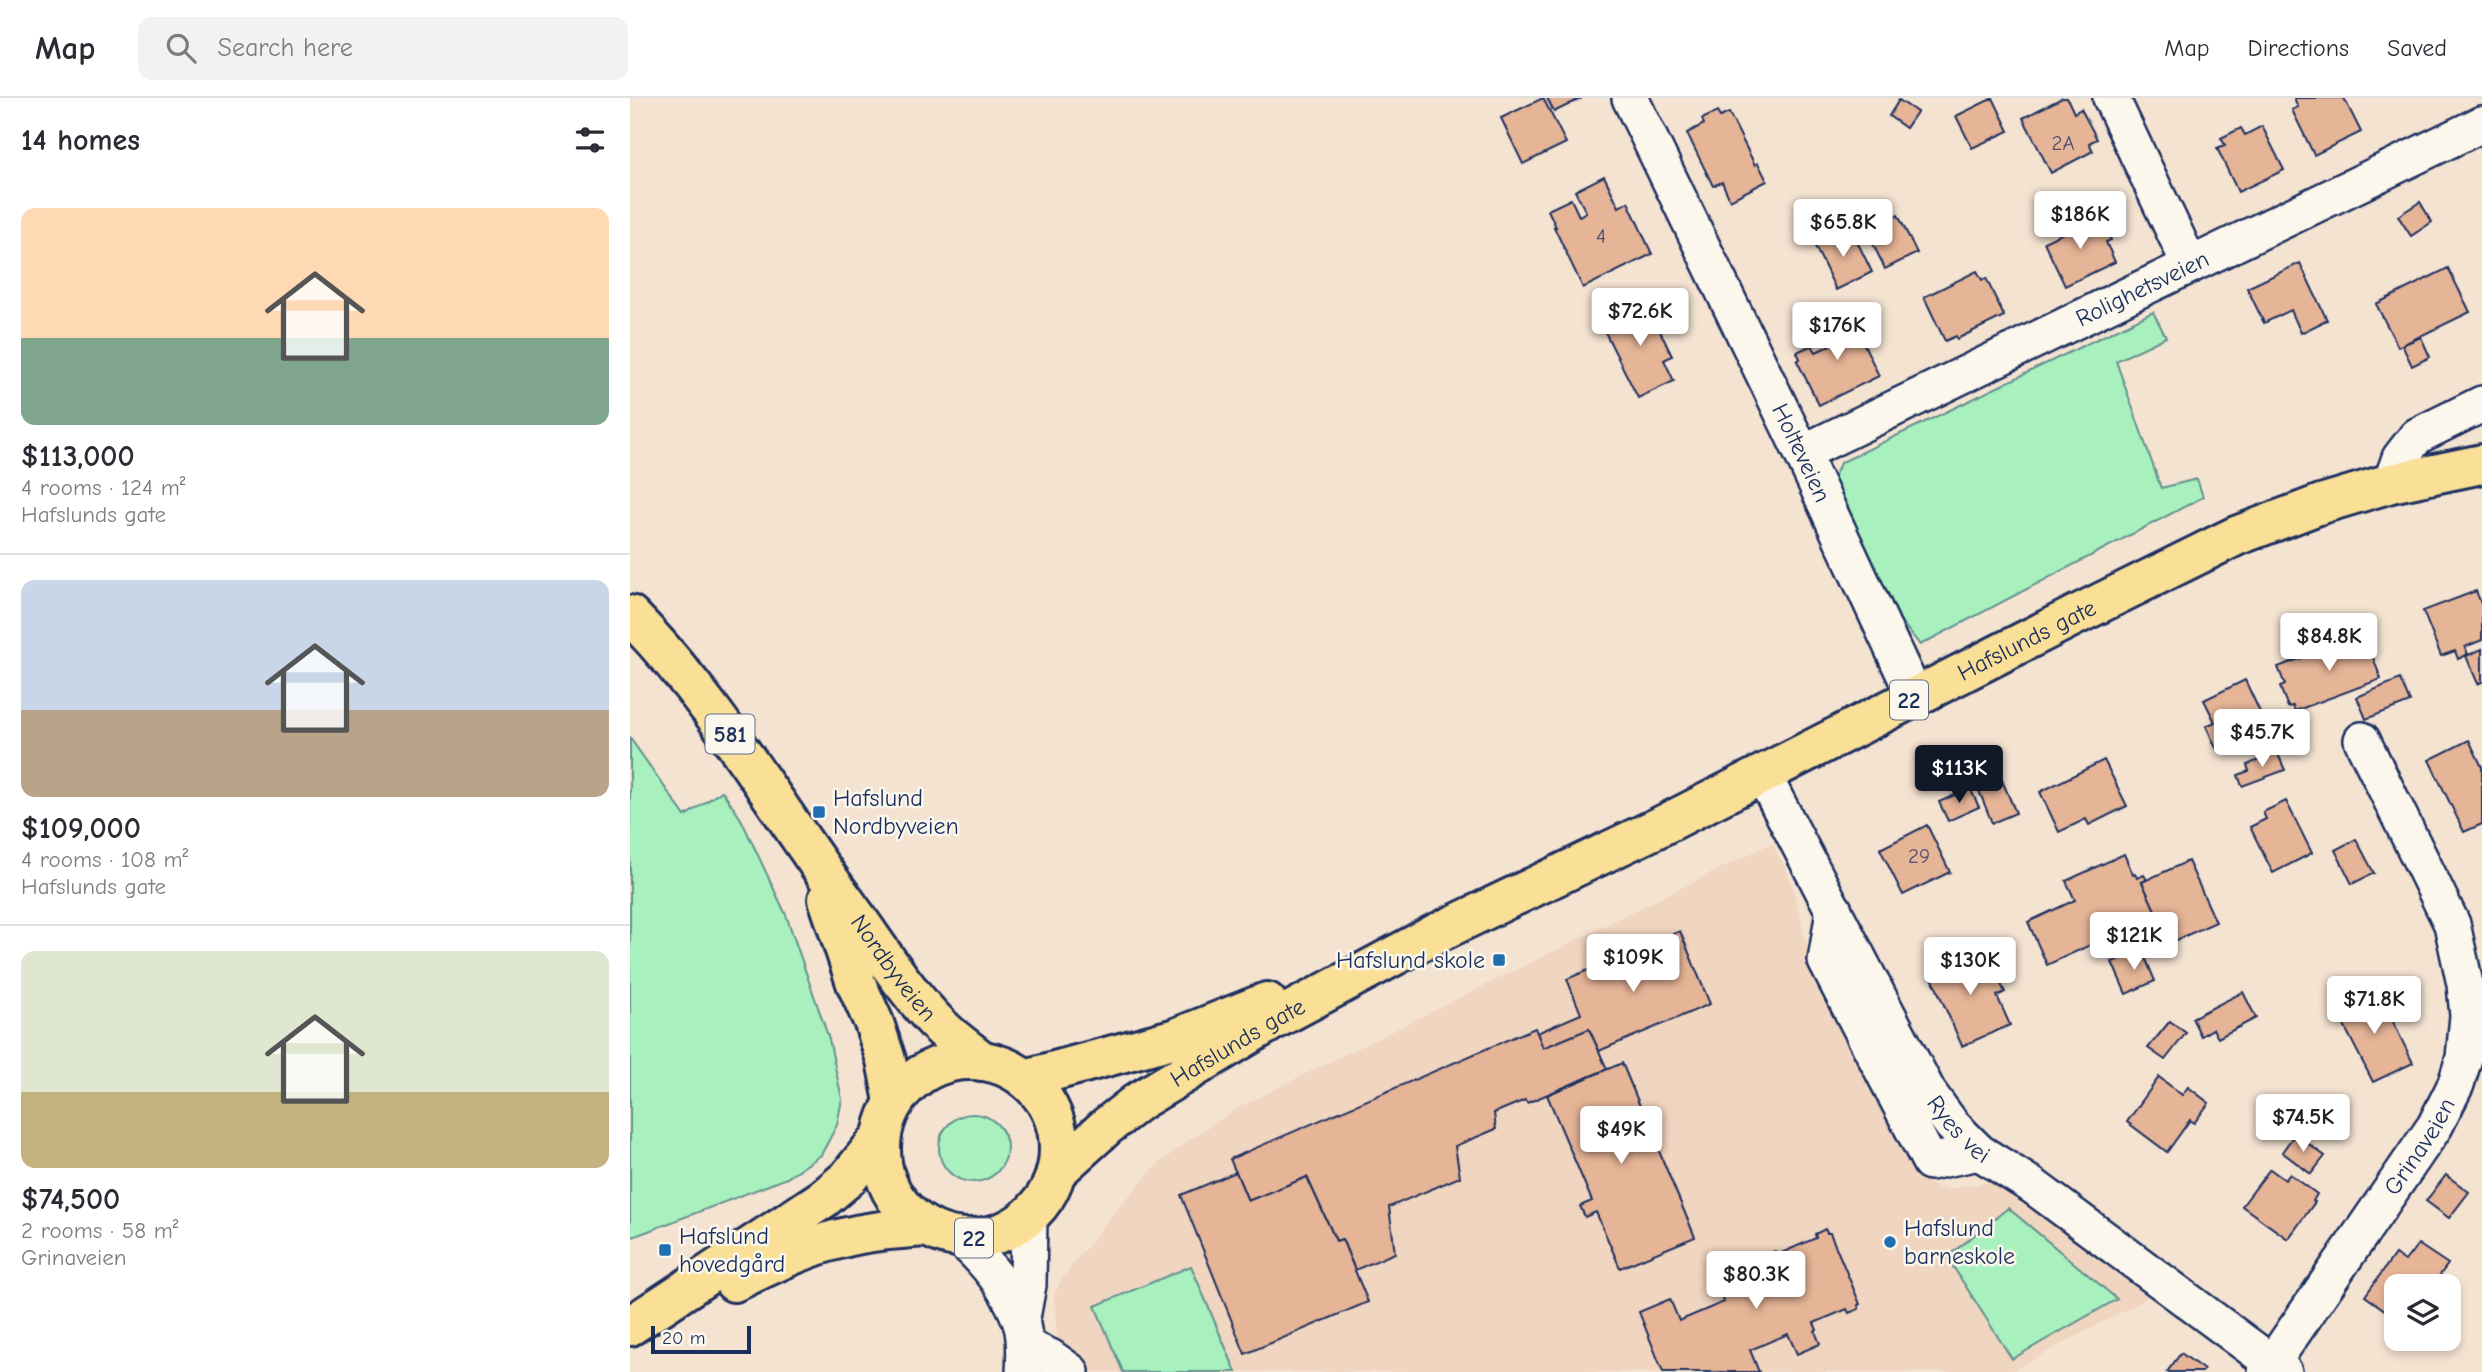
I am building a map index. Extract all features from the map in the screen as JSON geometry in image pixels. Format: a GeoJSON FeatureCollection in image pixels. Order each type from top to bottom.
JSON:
{"type":"FeatureCollection","features":[{"type":"Feature","properties":{"kind":"main road","name":"Hafslunds gate"},"geometry":{"type":"LineString","coordinates":[[1056,1172],[1139,1101],[1272,1021],[1435,934],[1657,828],[2236,536],[2321,505],[2391,484],[2482,464]]}},
{"type":"Feature","properties":{"kind":"main road","name":"Nordbyveien"},"geometry":{"type":"LineString","coordinates":[[630,615],[663,649],[719,719],[816,864],[916,999],[942,1028],[982,1061]]}},
{"type":"Feature","properties":{"kind":"main road","name":"Nordbyveien"},"geometry":{"type":"LineString","coordinates":[[816,864],[856,983],[874,1023],[886,1060],[894,1102]]}},
{"type":"Feature","properties":{"kind":"main road","name":"Hafslunds gate"},"geometry":{"type":"LineString","coordinates":[[1025,1079],[1176,1038],[1435,934]]}},
{"type":"Feature","properties":{"kind":"main road","name":"22"},"geometry":{"type":"LineString","coordinates":[[630,1328],[839,1239],[865,1234],[943,1232],[978,1238],[1014,1227],[1029,1216],[1045,1196],[1056,1172],[1058,1138],[1054,1121],[1042,1098],[1025,1079],[1005,1068],[982,1061],[948,1063],[932,1069],[905,1088],[894,1102],[881,1137],[881,1163],[890,1189],[905,1210],[943,1232]]}},
{"type":"Feature","properties":{"kind":"main road","name":"22"},"geometry":{"type":"LineString","coordinates":[[630,1328],[823,1199],[848,1178],[881,1137]]}},
{"type":"Feature","properties":{"kind":"street","name":"Holteveien"},"geometry":{"type":"LineString","coordinates":[[1630,98],[1802,453],[1915,697]]}},
{"type":"Feature","properties":{"kind":"street"},"geometry":{"type":"LineString","coordinates":[[2111,98],[2190,265]]}},
{"type":"Feature","properties":{"kind":"street","name":"Rolighetsveien"},"geometry":{"type":"LineString","coordinates":[[1802,453],[2482,124]]}},
{"type":"Feature","properties":{"kind":"street"},"geometry":{"type":"LineString","coordinates":[[2391,484],[2400,458],[2417,436],[2482,404]]}},
{"type":"Feature","properties":{"kind":"street","name":"Grinaveien"},"geometry":{"type":"LineString","coordinates":[[2274,1369],[2435,1126],[2456,1084],[2468,1038],[2465,984],[2452,924],[2362,740]]}},
{"type":"Feature","properties":{"kind":"street","name":"Ryes vei"},"geometry":{"type":"LineString","coordinates":[[1762,773],[1928,1092],[1952,1125],[1979,1152],[2034,1186],[2274,1369]]}},
{"type":"Feature","properties":{"kind":"street"},"geometry":{"type":"LineString","coordinates":[[1024,1347],[1029,1216]]}},
{"type":"Feature","properties":{"kind":"street"},"geometry":{"type":"LineString","coordinates":[[943,1232],[979,1254],[992,1271],[1024,1347],[1050,1357],[1071,1372]]}},
{"type":"Feature","properties":{"kind":"shaded area"},"geometry":{"type":"Polygon","coordinates":[[[1772,843],[1786,869],[1794,892],[1811,963],[1904,1154],[1916,1173],[1936,1187],[1948,1189],[1998,1181],[2150,1294],[2142,1301],[2010,1372],[1059,1372],[1054,1296],[1062,1278],[1117,1209],[1158,1164],[1192,1138],[1243,1105],[1772,843]]]}},
{"type":"Feature","properties":{"kind":"green space"},"geometry":{"type":"Polygon","coordinates":[[[2153,312],[2166,337],[2116,361],[2161,488],[2197,479],[2203,497],[1920,645],[1894,613],[1833,480],[1840,463],[2153,312]]]}},
{"type":"Feature","properties":{"kind":"green space"},"geometry":{"type":"Polygon","coordinates":[[[630,738],[685,816],[722,791],[741,819],[786,915],[829,1039],[842,1099],[837,1125],[821,1155],[787,1178],[630,1238],[630,738]]]}},
{"type":"Feature","properties":{"kind":"green space"},"geometry":{"type":"Polygon","coordinates":[[[973,1114],[986,1117],[997,1124],[1004,1135],[1007,1148],[1004,1161],[997,1172],[986,1179],[973,1182],[960,1179],[949,1172],[942,1161],[939,1148],[942,1135],[949,1124],[960,1117],[973,1114]]]}},
{"type":"Feature","properties":{"kind":"green space"},"geometry":{"type":"Polygon","coordinates":[[[2008,1208],[2117,1299],[2012,1359],[1947,1257],[2008,1208]]]}},
{"type":"Feature","properties":{"kind":"green space"},"geometry":{"type":"Polygon","coordinates":[[[1191,1266],[1236,1372],[1123,1372],[1095,1306],[1191,1266]]]}},
{"type":"Feature","properties":{"kind":"building"},"geometry":{"type":"Polygon","coordinates":[[[1543,98],[1566,143],[1523,164],[1501,118],[1543,98]]]}},
{"type":"Feature","properties":{"kind":"building"},"geometry":{"type":"Polygon","coordinates":[[[1547,98],[1582,98],[1554,112],[1547,98]]]}},
{"type":"Feature","properties":{"kind":"building"},"geometry":{"type":"Polygon","coordinates":[[[1993,98],[2009,131],[1972,148],[1956,116],[1993,98]]]}},
{"type":"Feature","properties":{"kind":"building"},"geometry":{"type":"Polygon","coordinates":[[[2067,98],[2074,113],[2081,109],[2097,139],[2089,143],[2093,151],[2051,173],[2023,118],[2067,98]]]}},
{"type":"Feature","properties":{"kind":"building"},"geometry":{"type":"Polygon","coordinates":[[[2294,98],[2344,98],[2361,132],[2314,155],[2292,110],[2298,107],[2294,98]]]}},
{"type":"Feature","properties":{"kind":"building"},"geometry":{"type":"Polygon","coordinates":[[[1899,100],[1917,112],[1906,128],[1889,116],[1899,100]]]}},
{"type":"Feature","properties":{"kind":"building"},"geometry":{"type":"Polygon","coordinates":[[[1717,112],[1720,117],[1729,113],[1755,165],[1758,163],[1767,181],[1730,200],[1722,182],[1713,186],[1687,133],[1704,124],[1702,119],[1717,112]]]}},
{"type":"Feature","properties":{"kind":"building"},"geometry":{"type":"Polygon","coordinates":[[[2262,126],[2284,170],[2238,192],[2217,148],[2225,145],[2221,138],[2241,128],[2245,135],[2262,126]]]}},
{"type":"Feature","properties":{"kind":"building"},"geometry":{"type":"Polygon","coordinates":[[[1604,176],[1619,207],[1628,202],[1652,254],[1583,288],[1548,210],[1571,199],[1579,216],[1586,212],[1575,191],[1604,176]]]}},
{"type":"Feature","properties":{"kind":"building"},"geometry":{"type":"Polygon","coordinates":[[[2420,202],[2432,222],[2411,236],[2398,216],[2420,202]]]}},
{"type":"Feature","properties":{"kind":"building"},"geometry":{"type":"Polygon","coordinates":[[[1898,215],[1917,253],[1885,269],[1867,231],[1898,215]]]}},
{"type":"Feature","properties":{"kind":"building"},"geometry":{"type":"Polygon","coordinates":[[[2094,218],[2099,227],[2103,225],[2111,240],[2106,242],[2115,262],[2065,286],[2044,242],[2094,218]]]}},
{"type":"Feature","properties":{"kind":"building"},"geometry":{"type":"Polygon","coordinates":[[[1851,229],[1872,272],[1836,290],[1815,246],[1851,229]]]}},
{"type":"Feature","properties":{"kind":"building"},"geometry":{"type":"Polygon","coordinates":[[[2300,263],[2327,320],[2301,333],[2291,310],[2264,323],[2247,288],[2300,263]]]}},
{"type":"Feature","properties":{"kind":"building"},"geometry":{"type":"Polygon","coordinates":[[[2448,268],[2470,312],[2398,347],[2376,304],[2448,268]]]}},
{"type":"Feature","properties":{"kind":"building"},"geometry":{"type":"Polygon","coordinates":[[[1977,271],[1982,280],[1986,278],[2004,316],[1957,339],[1956,336],[1945,341],[1924,297],[1977,271]]]}},
{"type":"Feature","properties":{"kind":"building"},"geometry":{"type":"Polygon","coordinates":[[[1645,300],[1672,356],[1664,360],[1674,381],[1638,398],[1600,322],[1645,300]]]}},
{"type":"Feature","properties":{"kind":"building"},"geometry":{"type":"Polygon","coordinates":[[[1845,315],[1849,323],[1853,321],[1879,376],[1819,405],[1797,361],[1800,359],[1797,352],[1812,345],[1816,352],[1829,346],[1823,336],[1828,333],[1824,325],[1845,315]]]}},
{"type":"Feature","properties":{"kind":"building"},"geometry":{"type":"Polygon","coordinates":[[[2421,337],[2430,357],[2412,366],[2402,345],[2421,337]]]}},
{"type":"Feature","properties":{"kind":"building"},"geometry":{"type":"Polygon","coordinates":[[[2476,591],[2482,606],[2482,640],[2465,647],[2468,654],[2458,659],[2455,651],[2441,656],[2423,611],[2476,591]]]}},
{"type":"Feature","properties":{"kind":"building"},"geometry":{"type":"Polygon","coordinates":[[[2364,634],[2381,679],[2295,711],[2293,706],[2288,707],[2280,687],[2285,685],[2278,667],[2364,634]]]}},
{"type":"Feature","properties":{"kind":"building"},"geometry":{"type":"Polygon","coordinates":[[[2482,649],[2482,682],[2478,684],[2466,656],[2482,649]]]}},
{"type":"Feature","properties":{"kind":"building"},"geometry":{"type":"Polygon","coordinates":[[[2400,679],[2410,702],[2366,719],[2357,697],[2400,679]]]}},
{"type":"Feature","properties":{"kind":"building"},"geometry":{"type":"Polygon","coordinates":[[[2245,680],[2266,725],[2216,748],[2206,726],[2215,722],[2204,700],[2245,680]]]}},
{"type":"Feature","properties":{"kind":"building"},"geometry":{"type":"Polygon","coordinates":[[[2469,740],[2482,767],[2482,824],[2464,832],[2429,760],[2469,740]]]}},
{"type":"Feature","properties":{"kind":"building"},"geometry":{"type":"Polygon","coordinates":[[[2277,752],[2285,770],[2242,786],[2238,775],[2249,771],[2247,765],[2277,752]]]}},
{"type":"Feature","properties":{"kind":"building"},"geometry":{"type":"Polygon","coordinates":[[[2104,760],[2127,806],[2089,825],[2086,819],[2059,832],[2040,792],[2104,760]]]}},
{"type":"Feature","properties":{"kind":"building"},"geometry":{"type":"Polygon","coordinates":[[[2001,778],[2016,813],[1992,823],[1978,788],[2001,778]]]}},
{"type":"Feature","properties":{"kind":"building"},"geometry":{"type":"Polygon","coordinates":[[[1970,788],[1979,807],[1948,821],[1939,802],[1970,788]]]}},
{"type":"Feature","properties":{"kind":"building"},"geometry":{"type":"Polygon","coordinates":[[[2286,801],[2312,853],[2273,873],[2250,827],[2266,819],[2263,812],[2286,801]]]}},
{"type":"Feature","properties":{"kind":"building"},"geometry":{"type":"Polygon","coordinates":[[[1927,825],[1950,872],[1903,895],[1880,849],[1927,825]]]}},
{"type":"Feature","properties":{"kind":"building"},"geometry":{"type":"Polygon","coordinates":[[[2356,839],[2374,873],[2352,884],[2335,850],[2356,839]]]}},
{"type":"Feature","properties":{"kind":"building"},"geometry":{"type":"Polygon","coordinates":[[[2124,854],[2133,875],[2137,878],[2144,875],[2147,880],[2142,882],[2159,918],[2151,922],[2149,918],[2047,965],[2028,922],[2075,900],[2066,881],[2124,854]]]}},
{"type":"Feature","properties":{"kind":"building"},"geometry":{"type":"Polygon","coordinates":[[[2188,861],[2216,922],[2170,943],[2142,882],[2188,861]]]}},
{"type":"Feature","properties":{"kind":"building"},"geometry":{"type":"Polygon","coordinates":[[[1680,931],[1710,1004],[1599,1051],[1589,1029],[1543,1048],[1537,1033],[1581,1014],[1567,979],[1680,931]]]}},
{"type":"Feature","properties":{"kind":"building"},"geometry":{"type":"Polygon","coordinates":[[[1977,950],[1991,981],[1998,978],[2005,992],[1997,996],[2010,1025],[1962,1046],[1929,971],[1938,967],[1935,960],[1950,953],[1953,960],[1977,950]]]}},
{"type":"Feature","properties":{"kind":"building"},"geometry":{"type":"Polygon","coordinates":[[[2142,950],[2155,981],[2126,994],[2112,962],[2142,950]]]}},
{"type":"Feature","properties":{"kind":"building"},"geometry":{"type":"Polygon","coordinates":[[[2243,992],[2256,1018],[2218,1038],[2213,1029],[2201,1036],[2192,1018],[2243,992]]]}},
{"type":"Feature","properties":{"kind":"building"},"geometry":{"type":"Polygon","coordinates":[[[2357,994],[2363,1005],[2381,997],[2413,1063],[2373,1082],[2334,1006],[2357,994]]]}},
{"type":"Feature","properties":{"kind":"building"},"geometry":{"type":"Polygon","coordinates":[[[2170,1021],[2186,1033],[2165,1060],[2148,1048],[2170,1021]]]}},
{"type":"Feature","properties":{"kind":"building"},"geometry":{"type":"Polygon","coordinates":[[[1535,1028],[1543,1048],[1589,1029],[1607,1069],[1527,1103],[1525,1100],[1494,1113],[1496,1129],[1455,1146],[1460,1177],[1389,1207],[1395,1253],[1355,1270],[1342,1239],[1336,1241],[1307,1177],[1248,1201],[1230,1159],[1535,1028]]]}},
{"type":"Feature","properties":{"kind":"building"},"geometry":{"type":"Polygon","coordinates":[[[1622,1063],[1695,1237],[1620,1268],[1596,1212],[1585,1217],[1580,1206],[1592,1201],[1547,1095],[1622,1063]]]}},
{"type":"Feature","properties":{"kind":"building"},"geometry":{"type":"Polygon","coordinates":[[[2159,1077],[2182,1095],[2188,1087],[2209,1103],[2194,1123],[2190,1120],[2167,1152],[2127,1122],[2159,1077]]]}},
{"type":"Feature","properties":{"kind":"building"},"geometry":{"type":"Polygon","coordinates":[[[2295,1134],[2325,1156],[2311,1174],[2282,1152],[2295,1134]]]}},
{"type":"Feature","properties":{"kind":"building"},"geometry":{"type":"Polygon","coordinates":[[[2270,1169],[2285,1180],[2290,1174],[2317,1194],[2313,1201],[2315,1202],[2288,1239],[2242,1206],[2270,1169]]]}},
{"type":"Feature","properties":{"kind":"building"},"geometry":{"type":"Polygon","coordinates":[[[1236,1172],[1248,1201],[1307,1177],[1336,1241],[1342,1239],[1368,1302],[1245,1354],[1181,1195],[1236,1172]]]}},
{"type":"Feature","properties":{"kind":"building"},"geometry":{"type":"Polygon","coordinates":[[[2446,1175],[2469,1192],[2449,1218],[2426,1201],[2446,1175]]]}},
{"type":"Feature","properties":{"kind":"building"},"geometry":{"type":"Polygon","coordinates":[[[1825,1229],[1830,1233],[1860,1304],[1859,1309],[1849,1313],[1847,1309],[1814,1323],[1820,1344],[1797,1354],[1788,1334],[1750,1350],[1759,1372],[1663,1372],[1639,1312],[1670,1299],[1679,1321],[1724,1302],[1715,1281],[1762,1261],[1760,1257],[1775,1251],[1777,1255],[1816,1238],[1815,1234],[1825,1229]]]}},
{"type":"Feature","properties":{"kind":"building"},"geometry":{"type":"Polygon","coordinates":[[[2418,1244],[2448,1264],[2441,1274],[2384,1274],[2384,1309],[2365,1296],[2395,1254],[2405,1261],[2418,1244]]]}},
{"type":"Feature","properties":{"kind":"building"},"geometry":{"type":"Polygon","coordinates":[[[2181,1353],[2204,1370],[2167,1372],[2181,1353]]]}},
{"type":"Feature","properties":{"kind":"place","name":"Hafslund Nordbyveien"},"geometry":{"type":"Point","coordinates":[819,812]}},
{"type":"Feature","properties":{"kind":"place","name":"Hafslund skole"},"geometry":{"type":"Point","coordinates":[1499,960]}},
{"type":"Feature","properties":{"kind":"place","name":"Hafslund barneskole"},"geometry":{"type":"Point","coordinates":[1890,1242]}},
{"type":"Feature","properties":{"kind":"place","name":"Hafslund hovedgård"},"geometry":{"type":"Point","coordinates":[665,1250]}}]}
